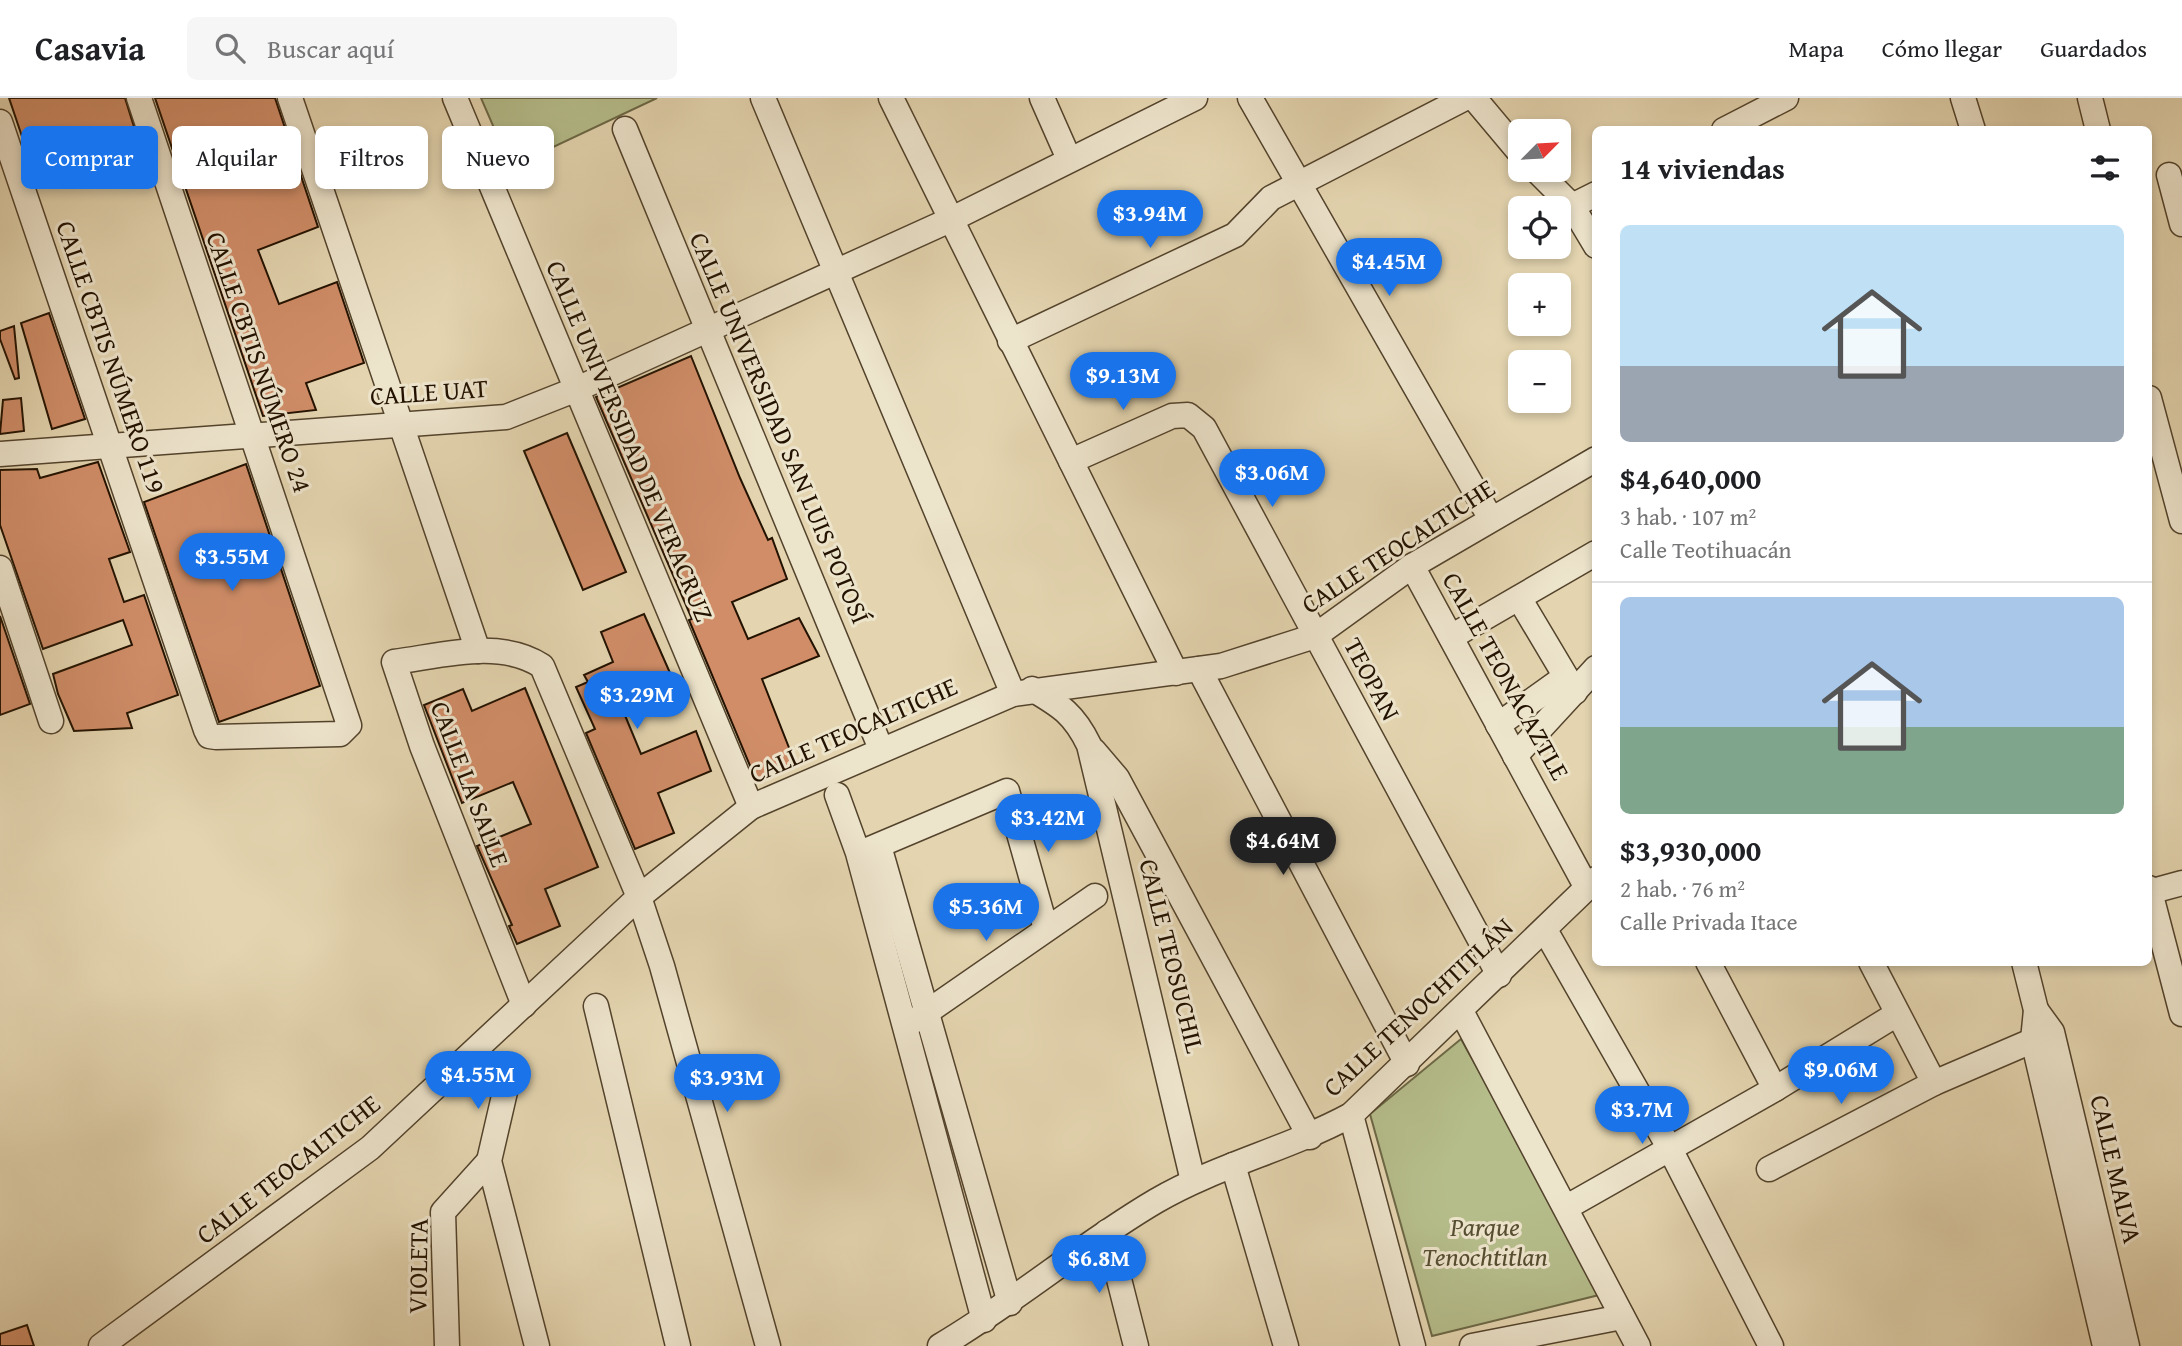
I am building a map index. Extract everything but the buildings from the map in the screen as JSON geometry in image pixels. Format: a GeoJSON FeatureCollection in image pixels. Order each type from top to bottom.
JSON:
{"type":"FeatureCollection","features":[{"type":"Feature","properties":{"kind":"street","name":"CALLE CBTIS NÚMERO 24"},"geometry":{"type":"LineString","coordinates":[[139,98],[349,725],[341,734],[216,737],[209,736],[206,730]]}},
{"type":"Feature","properties":{"kind":"street"},"geometry":{"type":"LineString","coordinates":[[290,98],[478,651],[527,656],[541,666],[639,897],[662,966],[768,1346]]}},
{"type":"Feature","properties":{"kind":"street","name":"CALLE UNIVERSIDAD DE VERACRUZ"},"geometry":{"type":"LineString","coordinates":[[455,98],[751,807]]}},
{"type":"Feature","properties":{"kind":"street"},"geometry":{"type":"LineString","coordinates":[[763,98],[834,273],[1022,692]]}},
{"type":"Feature","properties":{"kind":"street"},"geometry":{"type":"LineString","coordinates":[[891,98],[1071,461],[1407,1064]]}},
{"type":"Feature","properties":{"kind":"street"},"geometry":{"type":"LineString","coordinates":[[1042,98],[1069,159]]}},
{"type":"Feature","properties":{"kind":"street","name":"CALLE UAT"},"geometry":{"type":"LineString","coordinates":[[0,454],[506,417],[577,389],[950,220],[1195,98]]}},
{"type":"Feature","properties":{"kind":"street"},"geometry":{"type":"LineString","coordinates":[[1250,98],[1491,519]]}},
{"type":"Feature","properties":{"kind":"street"},"geometry":{"type":"LineString","coordinates":[[1010,341],[1235,235],[1271,198],[1465,98]]}},
{"type":"Feature","properties":{"kind":"street"},"geometry":{"type":"LineString","coordinates":[[1474,98],[1508,139]]}},
{"type":"Feature","properties":{"kind":"street"},"geometry":{"type":"LineString","coordinates":[[1732,126],[1786,98]]}},
{"type":"Feature","properties":{"kind":"street"},"geometry":{"type":"LineString","coordinates":[[1963,98],[1972,126]]}},
{"type":"Feature","properties":{"kind":"street"},"geometry":{"type":"LineString","coordinates":[[2090,98],[2097,126]]}},
{"type":"Feature","properties":{"kind":"street","name":"CALLE CBTIS NÚMERO 119"},"geometry":{"type":"LineString","coordinates":[[0,121],[206,730]]}},
{"type":"Feature","properties":{"kind":"street","name":"CALLE UNIVERSIDAD SAN LUIS POTOSÍ"},"geometry":{"type":"LineString","coordinates":[[625,129],[881,749]]}},
{"type":"Feature","properties":{"kind":"street"},"geometry":{"type":"LineString","coordinates":[[2152,189],[2176,172],[2182,224]]}},
{"type":"Feature","properties":{"kind":"street"},"geometry":{"type":"LineString","coordinates":[[1548,182],[1572,206],[1592,239]]}},
{"type":"Feature","properties":{"kind":"street"},"geometry":{"type":"LineString","coordinates":[[1572,206],[1592,196]]}},
{"type":"Feature","properties":{"kind":"street"},"geometry":{"type":"LineString","coordinates":[[2152,409],[2182,521]]}},
{"type":"Feature","properties":{"kind":"street","name":"TEOPAN"},"geometry":{"type":"LineString","coordinates":[[1071,461],[1172,416],[1188,415],[1204,428],[1499,975]]}},
{"type":"Feature","properties":{"kind":"street","name":"CALLE TEOCALTICHE"},"geometry":{"type":"LineString","coordinates":[[101,1346],[370,1148],[639,897],[751,807],[881,749],[1022,692],[1221,666],[1315,636],[1412,566],[1592,460]]}},
{"type":"Feature","properties":{"kind":"street"},"geometry":{"type":"LineString","coordinates":[[1451,637],[1592,555]]}},
{"type":"Feature","properties":{"kind":"street","name":"CALLE TEONACAZTLE"},"geometry":{"type":"LineString","coordinates":[[1412,566],[1515,756],[1592,883]]}},
{"type":"Feature","properties":{"kind":"street"},"geometry":{"type":"LineString","coordinates":[[0,568],[51,721]]}},
{"type":"Feature","properties":{"kind":"street"},"geometry":{"type":"LineString","coordinates":[[1519,598],[1570,685]]}},
{"type":"Feature","properties":{"kind":"street","name":"CALLE LA SALLE"},"geometry":{"type":"LineString","coordinates":[[478,651],[394,662],[422,746],[524,1005]]}},
{"type":"Feature","properties":{"kind":"street"},"geometry":{"type":"LineString","coordinates":[[1498,725],[1592,671]]}},
{"type":"Feature","properties":{"kind":"street"},"geometry":{"type":"LineString","coordinates":[[1515,756],[1570,685]]}},
{"type":"Feature","properties":{"kind":"street","name":"CALLE TEOSUCHIL"},"geometry":{"type":"LineString","coordinates":[[1022,692],[1057,704],[1077,721],[1089,745],[1193,1181]]}},
{"type":"Feature","properties":{"kind":"street"},"geometry":{"type":"LineString","coordinates":[[1089,745],[1117,778],[1310,1137]]}},
{"type":"Feature","properties":{"kind":"street"},"geometry":{"type":"LineString","coordinates":[[869,850],[1007,791],[1046,929]]}},
{"type":"Feature","properties":{"kind":"street"},"geometry":{"type":"LineString","coordinates":[[837,794],[869,850],[926,1011],[1010,1303]]}},
{"type":"Feature","properties":{"kind":"street"},"geometry":{"type":"LineString","coordinates":[[869,850],[906,1027],[984,1320]]}},
{"type":"Feature","properties":{"kind":"street","name":"CALLE TENOCHTITLÁN"},"geometry":{"type":"LineString","coordinates":[[940,1346],[1010,1303],[1107,1232],[1193,1181],[1310,1137],[1351,1115],[1592,883]]}},
{"type":"Feature","properties":{"kind":"street"},"geometry":{"type":"LineString","coordinates":[[2152,889],[2182,883]]}},
{"type":"Feature","properties":{"kind":"street"},"geometry":{"type":"LineString","coordinates":[[906,1027],[1095,896]]}},
{"type":"Feature","properties":{"kind":"street"},"geometry":{"type":"LineString","coordinates":[[2152,901],[2182,1014]]}},
{"type":"Feature","properties":{"kind":"street"},"geometry":{"type":"LineString","coordinates":[[1545,930],[1670,1149],[1770,1346]]}},
{"type":"Feature","properties":{"kind":"street"},"geometry":{"type":"LineString","coordinates":[[1709,966],[1775,1089]]}},
{"type":"Feature","properties":{"kind":"street"},"geometry":{"type":"LineString","coordinates":[[1873,966],[1934,1083]]}},
{"type":"Feature","properties":{"kind":"street","name":"CALLE MALVA"},"geometry":{"type":"LineString","coordinates":[[2025,966],[2127,1346]]}},
{"type":"Feature","properties":{"kind":"street"},"geometry":{"type":"LineString","coordinates":[[596,1006],[678,1346]]}},
{"type":"Feature","properties":{"kind":"street"},"geometry":{"type":"LineString","coordinates":[[1461,1011],[1567,1207],[1638,1346]]}},
{"type":"Feature","properties":{"kind":"street"},"geometry":{"type":"LineString","coordinates":[[1567,1207],[1775,1089],[1897,1014]]}},
{"type":"Feature","properties":{"kind":"street"},"geometry":{"type":"LineString","coordinates":[[1769,1169],[1934,1083],[2043,1036]]}},
{"type":"Feature","properties":{"kind":"street","name":"CALLE MALVA"},"geometry":{"type":"LineString","coordinates":[[2043,1036],[2105,1346]]}},
{"type":"Feature","properties":{"kind":"street"},"geometry":{"type":"LineString","coordinates":[[510,1070],[489,1161],[537,1346]]}},
{"type":"Feature","properties":{"kind":"street"},"geometry":{"type":"LineString","coordinates":[[1351,1115],[1413,1346]]}},
{"type":"Feature","properties":{"kind":"street","name":"VIOLETA"},"geometry":{"type":"LineString","coordinates":[[447,1346],[443,1212],[489,1161]]}},
{"type":"Feature","properties":{"kind":"street"},"geometry":{"type":"LineString","coordinates":[[1233,1165],[1286,1346]]}},
{"type":"Feature","properties":{"kind":"street"},"geometry":{"type":"LineString","coordinates":[[1107,1232],[1136,1346]]}},
{"type":"Feature","properties":{"kind":"street"},"geometry":{"type":"LineString","coordinates":[[966,1254],[993,1246]]}},
{"type":"Feature","properties":{"kind":"street"},"geometry":{"type":"LineString","coordinates":[[1472,1346],[1622,1317]]}},
{"type":"Feature","properties":{"kind":"green space"},"geometry":{"type":"Polygon","coordinates":[[[481,98],[657,98],[554,147],[554,126],[493,126],[481,98]]]}},
{"type":"Feature","properties":{"kind":"green space","name":"Parque Tenochtitlan"},"geometry":{"type":"Polygon","coordinates":[[[1461,1039],[1538,1177],[1599,1295],[1432,1336],[1370,1114],[1461,1039]]]}}]}
